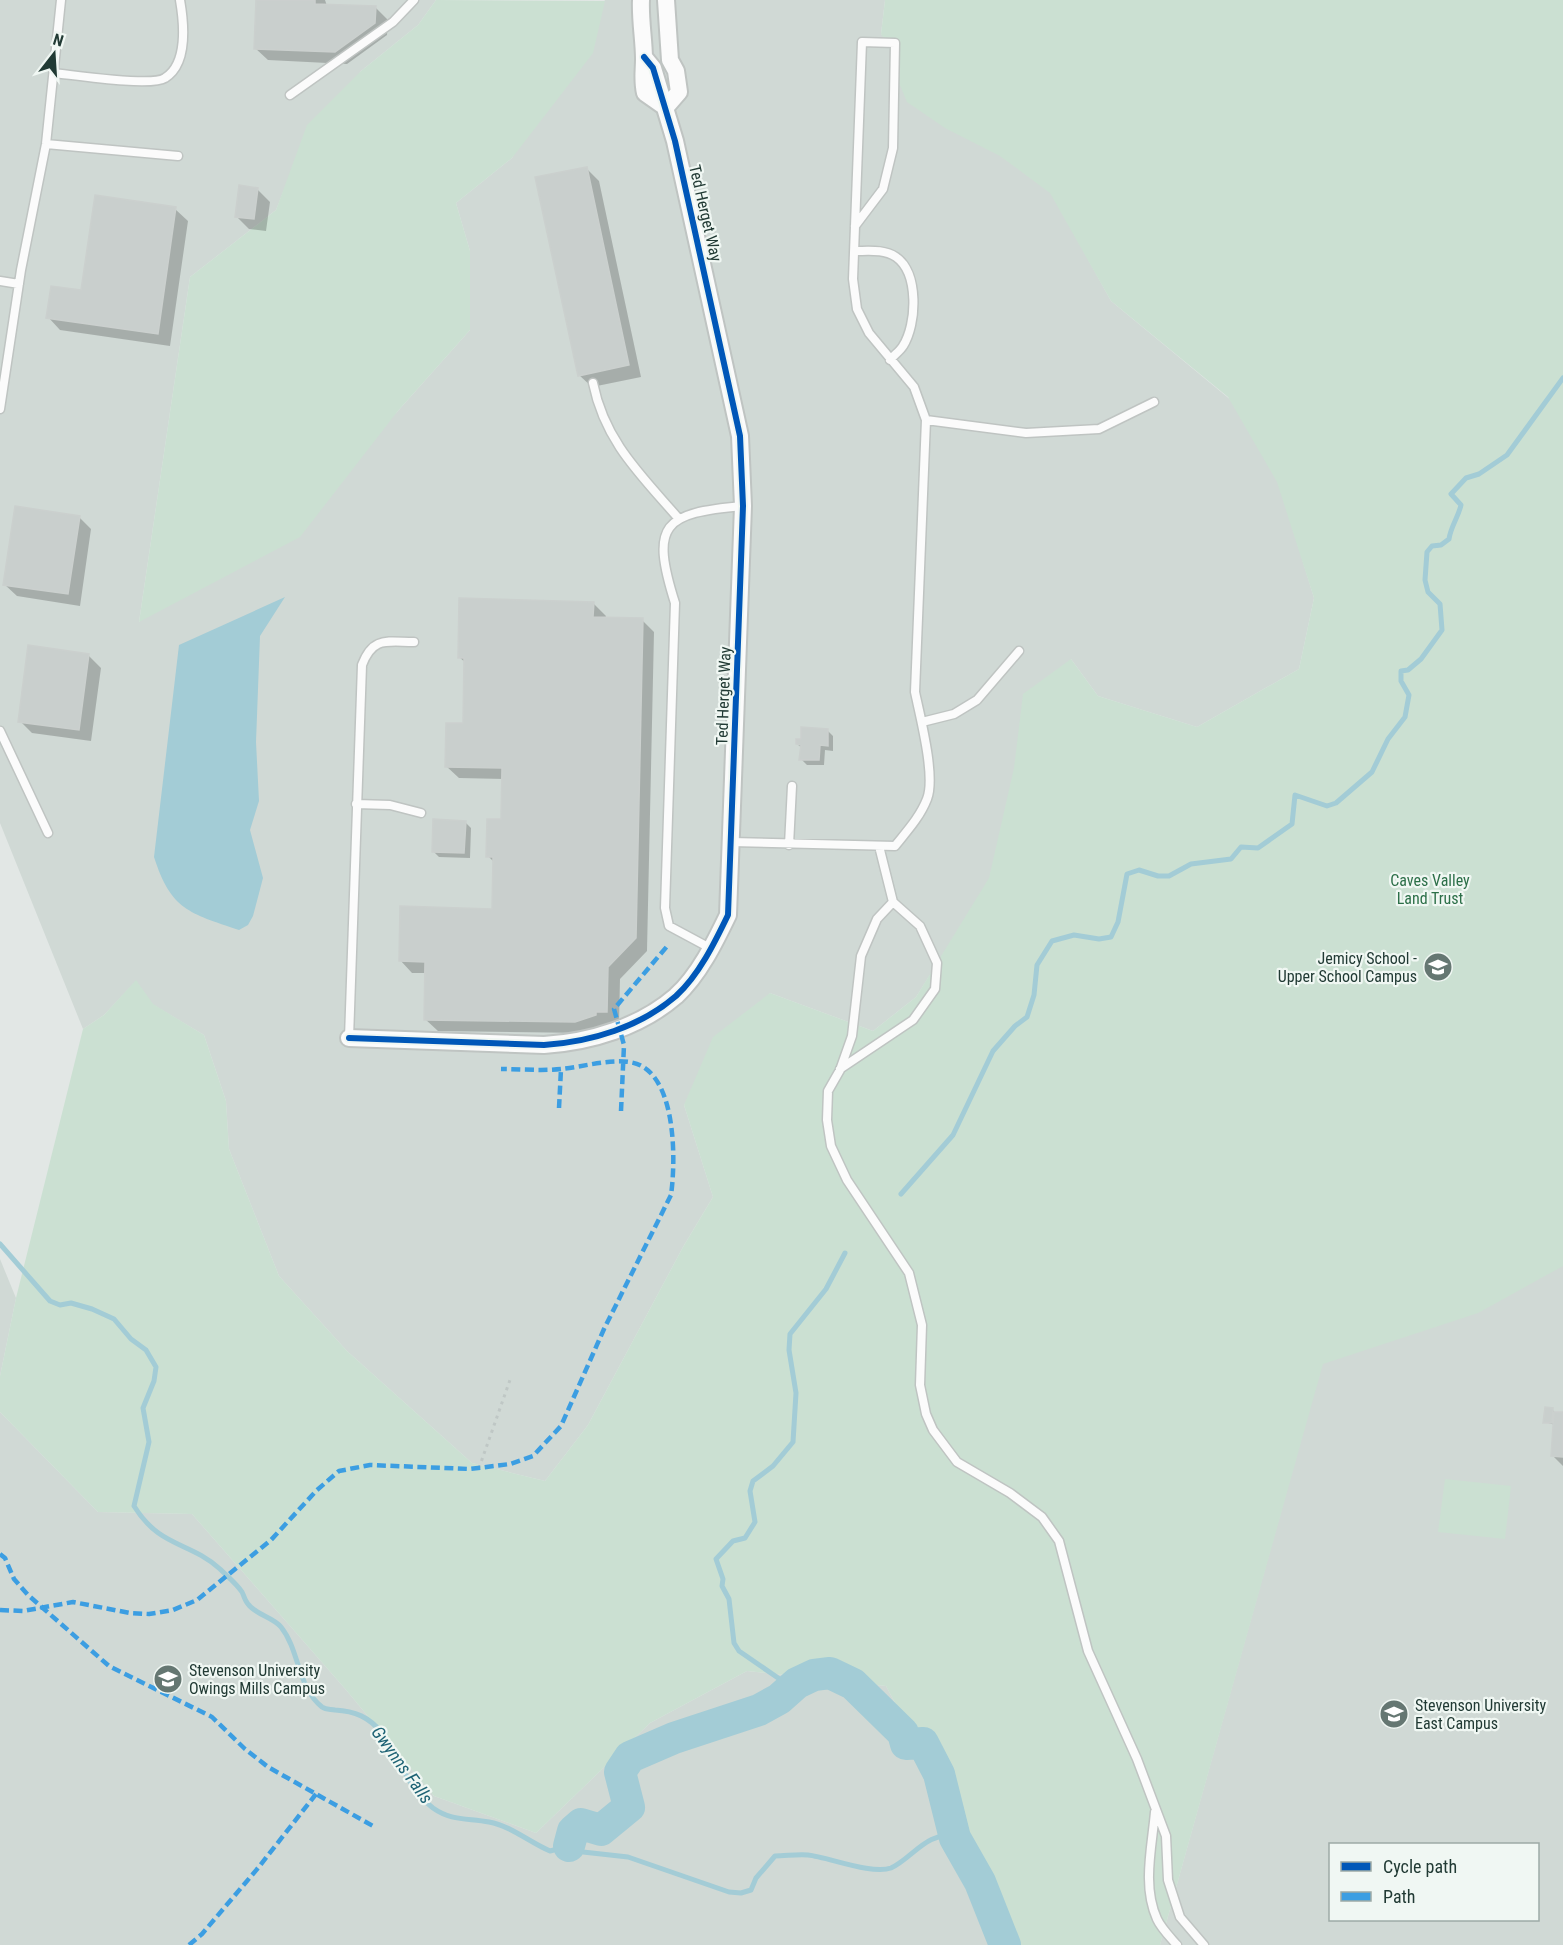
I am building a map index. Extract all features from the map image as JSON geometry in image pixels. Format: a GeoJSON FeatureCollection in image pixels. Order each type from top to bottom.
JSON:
{"type":"FeatureCollection","features":[{"type":"Feature","properties":{"kind":"street"},"geometry":{"type":"LineString","coordinates":[[641,0],[640,27],[649,63],[642,79],[645,93],[666,107],[679,92],[676,71],[670,60],[666,0]]}},
{"type":"Feature","properties":{"kind":"street"},"geometry":{"type":"LineString","coordinates":[[649,63],[670,60]]}},
{"type":"Feature","properties":{"kind":"street","name":"Ted Herget Way"},"geometry":{"type":"LineString","coordinates":[[349,1038],[544,1045],[570,1043],[601,1036],[645,1017],[677,995],[710,948],[729,915],[743,506],[740,436],[666,107]]}},
{"type":"Feature","properties":{"kind":"lane"},"geometry":{"type":"LineString","coordinates":[[0,409],[19,284],[46,144],[61,0]]}},
{"type":"Feature","properties":{"kind":"lane"},"geometry":{"type":"LineString","coordinates":[[54,73],[144,81],[163,80],[173,72],[180,58],[183,14],[180,0]]}},
{"type":"Feature","properties":{"kind":"lane"},"geometry":{"type":"LineString","coordinates":[[290,95],[393,22],[414,0]]}},
{"type":"Feature","properties":{"kind":"lane"},"geometry":{"type":"LineString","coordinates":[[731,842],[895,846],[914,824],[928,797],[927,758],[915,692],[926,420],[914,387],[869,333],[857,309],[853,279],[855,251],[855,226],[862,42],[895,43],[892,148],[884,189],[855,226]]}},
{"type":"Feature","properties":{"kind":"lane"},"geometry":{"type":"LineString","coordinates":[[46,144],[178,156]]}},
{"type":"Feature","properties":{"kind":"lane"},"geometry":{"type":"LineString","coordinates":[[855,251],[884,251],[898,258],[909,273],[912,297],[911,326],[903,346],[890,360]]}},
{"type":"Feature","properties":{"kind":"lane"},"geometry":{"type":"LineString","coordinates":[[0,281],[19,284]]}},
{"type":"Feature","properties":{"kind":"lane"},"geometry":{"type":"LineString","coordinates":[[593,383],[598,409],[611,437],[628,461],[679,519]]}},
{"type":"Feature","properties":{"kind":"lane"},"geometry":{"type":"LineString","coordinates":[[926,420],[1026,433],[1099,429],[1154,402]]}},
{"type":"Feature","properties":{"kind":"lane"},"geometry":{"type":"LineString","coordinates":[[710,948],[669,927],[665,908],[675,603],[661,554],[663,541],[669,529],[679,519],[699,510],[743,506]]}},
{"type":"Feature","properties":{"kind":"lane"},"geometry":{"type":"LineString","coordinates":[[349,1038],[362,665],[368,650],[379,642],[414,642]]}},
{"type":"Feature","properties":{"kind":"lane"},"geometry":{"type":"LineString","coordinates":[[922,722],[954,714],[976,699],[1019,651]]}},
{"type":"Feature","properties":{"kind":"lane"},"geometry":{"type":"LineString","coordinates":[[0,731],[48,832]]}},
{"type":"Feature","properties":{"kind":"lane"},"geometry":{"type":"LineString","coordinates":[[789,844],[792,786]]}},
{"type":"Feature","properties":{"kind":"lane"},"geometry":{"type":"LineString","coordinates":[[356,804],[390,805],[421,813]]}},
{"type":"Feature","properties":{"kind":"lane"},"geometry":{"type":"LineString","coordinates":[[840,1070],[913,1020],[935,988],[938,963],[920,926],[892,902],[879,846]]}},
{"type":"Feature","properties":{"kind":"lane"},"geometry":{"type":"LineString","coordinates":[[892,902],[877,919],[861,956],[852,1036],[840,1070],[828,1091],[827,1120],[831,1146],[847,1180],[909,1273],[922,1325],[921,1385],[926,1414],[933,1430],[957,1462],[1010,1493],[1042,1517],[1059,1541],[1088,1651],[1137,1759],[1166,1836],[1168,1880],[1180,1917],[1203,1945]]}},
{"type":"Feature","properties":{"kind":"lane"},"geometry":{"type":"LineString","coordinates":[[1155,1809],[1148,1880],[1150,1901],[1158,1921],[1177,1945]]}},
{"type":"Feature","properties":{"kind":"path"},"geometry":{"type":"LineString","coordinates":[[479,1468],[510,1380]]}},
{"type":"Feature","properties":{"kind":"shaded area"},"geometry":{"type":"Polygon","coordinates":[[[0,0],[436,0],[418,25],[361,71],[289,177],[276,210],[190,277],[139,622],[397,412],[470,330],[470,251],[456,203],[512,158],[605,0],[885,0],[881,34],[1046,183],[1111,301],[1261,425],[1314,598],[1299,669],[1197,727],[1098,696],[1071,659],[1001,862],[916,997],[873,1031],[770,993],[684,1105],[713,1197],[683,1247],[588,1425],[545,1481],[472,1463],[347,1351],[279,1276],[229,1149],[226,1101],[204,1035],[152,1004],[136,981],[104,1015],[83,1029],[0,823],[0,0]]]}},
{"type":"Feature","properties":{"kind":"shaded area","name":"Jemicy School - Upper School Campus"},"geometry":{"type":"Polygon","coordinates":[[[1563,274],[1563,1945],[1160,1945],[1385,1139],[1563,274]]]}},
{"type":"Feature","properties":{"kind":"shaded area"},"geometry":{"type":"Polygon","coordinates":[[[0,1259],[16,1298],[0,1376],[0,1259]]]}},
{"type":"Feature","properties":{"kind":"shaded area","name":"Stevenson University Owings Mills Campus"},"geometry":{"type":"Polygon","coordinates":[[[0,1412],[98,1512],[192,1514],[347,1691],[434,1796],[536,1833],[650,1723],[747,1671],[886,1686],[998,1896],[1005,1945],[0,1945],[0,1412]]]}},
{"type":"Feature","properties":{"kind":"green space"},"geometry":{"type":"Polygon","coordinates":[[[436,0],[605,1],[593,53],[512,158],[456,203],[470,251],[470,330],[397,412],[300,537],[139,622],[190,277],[276,210],[307,125],[361,71],[418,25],[436,0]]]}},
{"type":"Feature","properties":{"kind":"green space","name":"Caves Valley Land Trust"},"geometry":{"type":"Polygon","coordinates":[[[885,0],[1563,0],[1563,1266],[1478,1313],[1323,1364],[1160,1945],[1005,1945],[998,1896],[886,1686],[747,1671],[650,1723],[536,1833],[434,1796],[347,1691],[192,1514],[98,1512],[0,1412],[0,1376],[16,1298],[83,1029],[104,1015],[136,980],[153,1004],[204,1035],[226,1101],[229,1149],[279,1276],[347,1351],[472,1463],[545,1481],[588,1425],[683,1247],[713,1197],[684,1105],[713,1037],[770,993],[873,1031],[916,997],[989,878],[1014,768],[1023,694],[1071,659],[1098,696],[1197,727],[1299,669],[1314,598],[1277,482],[1228,397],[1111,301],[1050,193],[1000,156],[945,128],[907,102],[894,71],[893,54],[881,34],[885,0]]]}},
{"type":"Feature","properties":{"kind":"green space"},"geometry":{"type":"Polygon","coordinates":[[[1445,1479],[1511,1486],[1505,1539],[1438,1532],[1445,1479]]]}},
{"type":"Feature","properties":{"kind":"water"},"geometry":{"type":"Polygon","coordinates":[[[285,597],[260,636],[256,742],[259,801],[250,830],[263,878],[253,916],[248,925],[239,930],[207,919],[184,907],[167,888],[154,857],[179,645],[285,597]]]}},
{"type":"Feature","properties":{"kind":"building"},"geometry":{"type":"Polygon","coordinates":[[[256,0],[315,0],[315,4],[376,6],[375,23],[335,52],[254,49],[256,0]]]}},
{"type":"Feature","properties":{"kind":"building"},"geometry":{"type":"Polygon","coordinates":[[[587,167],[629,365],[578,376],[535,177],[587,167]]]}},
{"type":"Feature","properties":{"kind":"building"},"geometry":{"type":"Polygon","coordinates":[[[239,185],[258,188],[254,219],[235,217],[239,185]]]}},
{"type":"Feature","properties":{"kind":"building"},"geometry":{"type":"Polygon","coordinates":[[[95,195],[176,207],[158,334],[46,318],[51,286],[81,290],[95,195]]]}},
{"type":"Feature","properties":{"kind":"building"},"geometry":{"type":"Polygon","coordinates":[[[15,506],[80,516],[68,594],[3,585],[15,506]]]}},
{"type":"Feature","properties":{"kind":"building"},"geometry":{"type":"Polygon","coordinates":[[[459,598],[594,602],[593,617],[643,618],[636,938],[608,967],[607,1012],[596,1012],[596,1015],[575,1022],[424,1020],[425,962],[399,961],[400,906],[492,909],[493,857],[486,857],[487,819],[501,819],[502,768],[445,767],[446,723],[463,723],[464,658],[458,658],[459,598]]]}},
{"type":"Feature","properties":{"kind":"building"},"geometry":{"type":"Polygon","coordinates":[[[28,645],[89,654],[79,730],[18,722],[28,645]]]}},
{"type":"Feature","properties":{"kind":"building"},"geometry":{"type":"Polygon","coordinates":[[[801,727],[828,729],[828,746],[820,745],[819,760],[799,760],[801,745],[796,744],[796,739],[801,739],[801,727]]]}},
{"type":"Feature","properties":{"kind":"building"},"geometry":{"type":"Polygon","coordinates":[[[433,819],[466,821],[464,853],[432,852],[433,819]]]}},
{"type":"Feature","properties":{"kind":"building"},"geometry":{"type":"Polygon","coordinates":[[[1545,1407],[1553,1408],[1552,1423],[1543,1423],[1545,1407]]]}},
{"type":"Feature","properties":{"kind":"building"},"geometry":{"type":"Polygon","coordinates":[[[1554,1412],[1563,1412],[1563,1457],[1551,1456],[1554,1412]]]}},
{"type":"Feature","properties":{"kind":"waterway"},"geometry":{"type":"LineString","coordinates":[[901,1194],[953,1135],[993,1051],[1015,1026],[1027,1017],[1034,995],[1037,965],[1052,941],[1074,935],[1099,939],[1111,937],[1118,922],[1127,874],[1139,870],[1158,876],[1169,876],[1191,864],[1231,859],[1241,847],[1258,848],[1292,824],[1295,795],[1327,806],[1336,803],[1372,772],[1388,739],[1405,717],[1409,695],[1401,681],[1401,671],[1408,670],[1421,659],[1442,630],[1440,604],[1428,592],[1425,580],[1427,552],[1432,546],[1441,545],[1449,539],[1460,510],[1461,505],[1451,494],[1466,478],[1479,474],[1507,455],[1563,378]]}},
{"type":"Feature","properties":{"kind":"waterway","name":"Gwynns Falls"},"geometry":{"type":"LineString","coordinates":[[0,1244],[50,1301],[60,1305],[71,1303],[114,1319],[131,1339],[146,1350],[156,1367],[154,1381],[143,1408],[149,1442],[134,1506],[144,1520],[164,1537],[197,1553],[220,1569],[242,1592],[251,1608],[278,1624],[292,1647],[303,1679],[314,1699],[325,1709],[355,1713],[372,1723],[388,1742],[417,1792],[433,1808],[453,1817],[497,1824],[550,1851],[569,1846],[583,1852],[628,1857],[729,1892],[741,1893],[751,1890],[756,1878],[775,1856],[817,1856],[883,1870],[891,1868],[937,1837],[955,1838]]}},
{"type":"Feature","properties":{"kind":"waterway"},"geometry":{"type":"LineString","coordinates":[[779,1699],[781,1680],[739,1651],[734,1643],[729,1599],[722,1586],[723,1579],[716,1559],[733,1541],[745,1538],[755,1522],[750,1491],[753,1481],[773,1466],[793,1442],[796,1393],[789,1350],[790,1334],[826,1289],[845,1253]]}},
{"type":"Feature","properties":{"kind":"waterway","name":"Gwynns Falls"},"geometry":{"type":"LineString","coordinates":[[569,1846],[573,1831],[581,1824],[601,1830],[629,1807],[620,1772],[630,1757],[674,1738],[759,1710],[779,1699],[797,1683],[814,1675],[830,1673],[853,1684],[903,1733],[906,1744],[923,1743],[939,1774],[955,1838],[980,1882],[1005,1945]]}},
{"type":"Feature","properties":{"kind":"marked path"},"geometry":{"type":"LineString","coordinates":[[621,1111],[624,1045],[614,1009],[669,944]]}},
{"type":"Feature","properties":{"kind":"marked path"},"geometry":{"type":"LineString","coordinates":[[0,1610],[23,1611],[73,1602],[130,1613],[149,1614],[173,1610],[197,1600],[271,1540],[317,1490],[339,1471],[370,1465],[470,1469],[510,1464],[533,1456],[561,1426],[604,1329],[671,1195],[673,1139],[670,1118],[665,1097],[657,1080],[645,1068],[629,1062],[604,1062],[553,1070],[501,1069]]}},
{"type":"Feature","properties":{"kind":"marked path"},"geometry":{"type":"LineString","coordinates":[[559,1108],[561,1069]]}},
{"type":"Feature","properties":{"kind":"marked path"},"geometry":{"type":"LineString","coordinates":[[0,1554],[5,1558],[14,1579],[28,1595],[109,1666],[212,1717],[245,1749],[268,1767],[373,1826]]}},
{"type":"Feature","properties":{"kind":"marked path"},"geometry":{"type":"LineString","coordinates":[[189,1945],[202,1934],[258,1868],[316,1794]]}},
{"type":"Feature","properties":{"kind":"cycle path"},"geometry":{"type":"LineString","coordinates":[[349,1038],[544,1045],[579,1040],[614,1031],[662,1007],[684,988],[706,958],[728,915],[743,506],[740,436],[675,141],[653,68],[644,57]]}},
{"type":"Feature","properties":{"kind":"place","name":"Jemicy School - Upper School Campus"},"geometry":{"type":"Point","coordinates":[1438,967]}},
{"type":"Feature","properties":{"kind":"place","name":"Stevenson University Owings Mills Campus"},"geometry":{"type":"Point","coordinates":[168,1679]}},
{"type":"Feature","properties":{"kind":"place","name":"Stevenson University East Campus"},"geometry":{"type":"Point","coordinates":[1394,1714]}}]}
